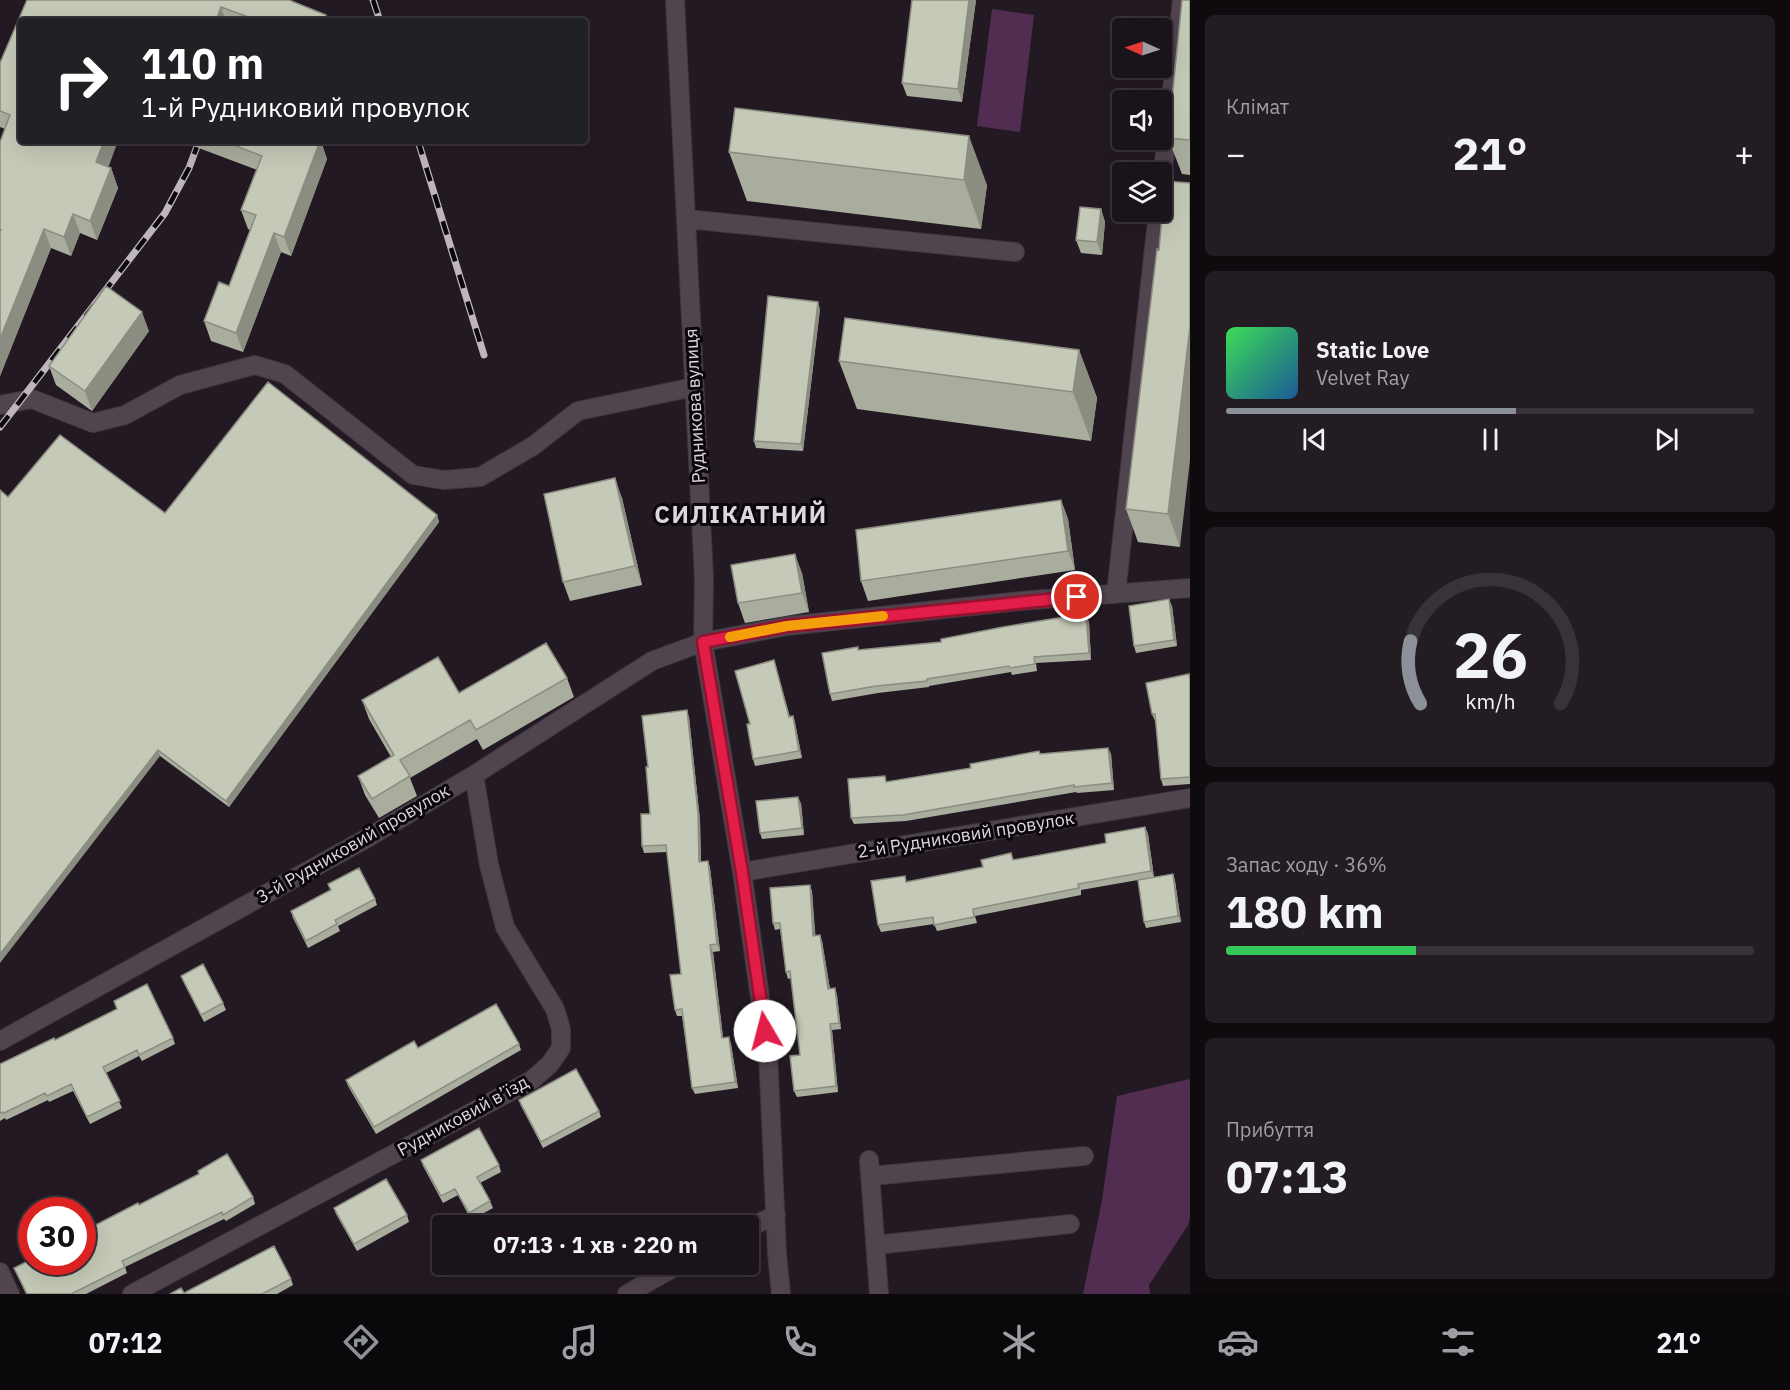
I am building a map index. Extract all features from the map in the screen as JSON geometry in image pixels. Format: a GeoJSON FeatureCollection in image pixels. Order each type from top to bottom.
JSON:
{"type":"FeatureCollection","features":[{"type":"Feature","properties":{"kind":"street","name":"Рудникова вулиця"},"geometry":{"type":"LineString","coordinates":[[675,0],[704,579],[703,642],[742,872],[768,1053],[781,1294]]}},
{"type":"Feature","properties":{"kind":"street"},"geometry":{"type":"LineString","coordinates":[[1164,162],[1182,0]]}},
{"type":"Feature","properties":{"kind":"street"},"geometry":{"type":"LineString","coordinates":[[686,219],[1015,252]]}},
{"type":"Feature","properties":{"kind":"street"},"geometry":{"type":"LineString","coordinates":[[1116,594],[1157,222]]}},
{"type":"Feature","properties":{"kind":"street"},"geometry":{"type":"LineString","coordinates":[[0,405],[32,399],[93,423],[124,415],[180,385],[255,365],[285,374],[413,475],[444,480],[480,477],[533,446],[578,411],[694,387]]}},
{"type":"Feature","properties":{"kind":"street","name":"3-й Рудниковий провулок"},"geometry":{"type":"LineString","coordinates":[[0,1041],[369,837],[474,774],[652,661],[703,642],[787,626],[1020,601],[1190,588]]}},
{"type":"Feature","properties":{"kind":"street","name":"Рудниковий в’їзд"},"geometry":{"type":"LineString","coordinates":[[132,1294],[532,1080],[550,1064],[561,1048],[561,1029],[555,1009],[505,927],[489,865],[474,774]]}},
{"type":"Feature","properties":{"kind":"street","name":"2-й Рудниковий провулок"},"geometry":{"type":"LineString","coordinates":[[742,872],[1190,798]]}},
{"type":"Feature","properties":{"kind":"street"},"geometry":{"type":"LineString","coordinates":[[879,1294],[870,1168],[1084,1156]]}},
{"type":"Feature","properties":{"kind":"street"},"geometry":{"type":"LineString","coordinates":[[759,1223],[776,1215]]}},
{"type":"Feature","properties":{"kind":"street"},"geometry":{"type":"LineString","coordinates":[[876,1245],[1070,1224]]}},
{"type":"Feature","properties":{"kind":"street"},"geometry":{"type":"LineString","coordinates":[[0,1272],[10,1294]]}},
{"type":"Feature","properties":{"kind":"street"},"geometry":{"type":"LineString","coordinates":[[627,1294],[661,1275]]}},
{"type":"Feature","properties":{"kind":"shaded area"},"geometry":{"type":"Polygon","coordinates":[[[992,9],[1034,15],[1020,132],[977,126],[992,9]]]}},
{"type":"Feature","properties":{"kind":"shaded area"},"geometry":{"type":"Polygon","coordinates":[[[1190,1079],[1190,1218],[1188,1225],[1149,1285],[1150,1294],[1083,1294],[1102,1200],[1117,1096],[1190,1079]]]}},
{"type":"Feature","properties":{"kind":"building"},"geometry":{"type":"Polygon","coordinates":[[[27,0],[289,0],[326,15],[325,18],[251,18],[221,7],[217,18],[19,18],[27,0]]]}},
{"type":"Feature","properties":{"kind":"building"},"geometry":{"type":"Polygon","coordinates":[[[912,0],[969,0],[958,89],[902,83],[912,0]]]}},
{"type":"Feature","properties":{"kind":"building"},"geometry":{"type":"Polygon","coordinates":[[[1182,0],[1190,0],[1190,140],[1172,138],[1172,99],[1182,0]]]}},
{"type":"Feature","properties":{"kind":"building"},"geometry":{"type":"Polygon","coordinates":[[[18,21],[18,144],[103,144],[96,162],[111,168],[90,221],[73,214],[64,237],[44,229],[0,339],[0,142],[10,115],[0,111],[0,63],[18,21]]]}},
{"type":"Feature","properties":{"kind":"building"},"geometry":{"type":"Polygon","coordinates":[[[735,108],[969,136],[964,180],[729,152],[735,108]]]}},
{"type":"Feature","properties":{"kind":"building"},"geometry":{"type":"Polygon","coordinates":[[[231,144],[319,144],[284,237],[274,233],[236,333],[204,321],[219,282],[229,286],[256,215],[241,210],[262,156],[231,144]]]}},
{"type":"Feature","properties":{"kind":"building"},"geometry":{"type":"Polygon","coordinates":[[[1172,182],[1190,183],[1190,326],[1168,514],[1126,509],[1157,249],[1159,250],[1161,222],[1172,222],[1172,182]]]}},
{"type":"Feature","properties":{"kind":"building"},"geometry":{"type":"Polygon","coordinates":[[[1080,207],[1101,209],[1097,242],[1076,240],[1080,207]]]}},
{"type":"Feature","properties":{"kind":"building"},"geometry":{"type":"Polygon","coordinates":[[[106,286],[142,312],[85,391],[49,366],[106,286]]]}},
{"type":"Feature","properties":{"kind":"building"},"geometry":{"type":"Polygon","coordinates":[[[768,296],[818,302],[801,444],[754,441],[768,296]]]}},
{"type":"Feature","properties":{"kind":"building"},"geometry":{"type":"Polygon","coordinates":[[[845,318],[1079,350],[1073,392],[839,361],[845,318]]]}},
{"type":"Feature","properties":{"kind":"building"},"geometry":{"type":"Polygon","coordinates":[[[268,382],[437,515],[226,801],[158,750],[0,954],[0,490],[8,497],[60,435],[165,513],[268,382]]]}},
{"type":"Feature","properties":{"kind":"building"},"geometry":{"type":"Polygon","coordinates":[[[615,478],[635,566],[563,582],[544,494],[615,478]]]}},
{"type":"Feature","properties":{"kind":"building"},"geometry":{"type":"Polygon","coordinates":[[[1061,500],[1068,551],[861,581],[856,530],[1061,500]]]}},
{"type":"Feature","properties":{"kind":"building"},"geometry":{"type":"Polygon","coordinates":[[[795,554],[802,593],[738,603],[731,565],[795,554]]]}},
{"type":"Feature","properties":{"kind":"building"},"geometry":{"type":"Polygon","coordinates":[[[1169,599],[1174,640],[1134,646],[1129,606],[1169,599]]]}},
{"type":"Feature","properties":{"kind":"building"},"geometry":{"type":"Polygon","coordinates":[[[1086,616],[1089,653],[1034,657],[1035,664],[830,694],[822,653],[858,647],[858,650],[941,642],[941,639],[1003,627],[1064,617],[1086,616]]]}},
{"type":"Feature","properties":{"kind":"building"},"geometry":{"type":"Polygon","coordinates":[[[546,643],[567,678],[476,730],[470,720],[400,760],[410,776],[372,799],[358,776],[394,755],[362,700],[438,657],[459,693],[546,643]]]}},
{"type":"Feature","properties":{"kind":"building"},"geometry":{"type":"Polygon","coordinates":[[[774,660],[789,717],[793,716],[799,751],[753,759],[747,724],[750,724],[735,671],[774,660]]]}},
{"type":"Feature","properties":{"kind":"building"},"geometry":{"type":"Polygon","coordinates":[[[1189,674],[1190,777],[1161,779],[1155,714],[1152,714],[1146,683],[1189,674]]]}},
{"type":"Feature","properties":{"kind":"building"},"geometry":{"type":"Polygon","coordinates":[[[687,710],[698,813],[699,862],[708,861],[717,944],[710,945],[722,1038],[729,1037],[735,1082],[692,1088],[682,1009],[675,1010],[670,975],[681,974],[666,845],[642,846],[641,814],[650,814],[646,767],[648,767],[642,716],[687,710]]]}},
{"type":"Feature","properties":{"kind":"building"},"geometry":{"type":"Polygon","coordinates":[[[1108,748],[1112,783],[1074,787],[1074,785],[903,815],[851,818],[848,779],[885,776],[886,782],[971,768],[970,764],[1039,751],[1040,754],[1108,748]]]}},
{"type":"Feature","properties":{"kind":"building"},"geometry":{"type":"Polygon","coordinates":[[[798,797],[802,828],[760,833],[756,801],[798,797]]]}},
{"type":"Feature","properties":{"kind":"building"},"geometry":{"type":"Polygon","coordinates":[[[1145,827],[1151,871],[1078,884],[1079,888],[973,909],[974,917],[934,925],[933,917],[878,925],[871,881],[905,876],[906,882],[983,867],[981,860],[1011,853],[1013,860],[1106,843],[1105,834],[1145,827]]]}},
{"type":"Feature","properties":{"kind":"building"},"geometry":{"type":"Polygon","coordinates":[[[359,868],[375,899],[335,920],[337,924],[306,941],[291,911],[331,890],[328,884],[359,868]]]}},
{"type":"Feature","properties":{"kind":"building"},"geometry":{"type":"Polygon","coordinates":[[[1173,874],[1178,916],[1144,922],[1138,880],[1173,874]]]}},
{"type":"Feature","properties":{"kind":"building"},"geometry":{"type":"Polygon","coordinates":[[[810,885],[813,936],[820,935],[828,989],[835,988],[839,1023],[830,1024],[836,1086],[794,1091],[790,1056],[800,1055],[790,971],[786,972],[780,923],[773,923],[770,888],[810,885]]]}},
{"type":"Feature","properties":{"kind":"building"},"geometry":{"type":"Polygon","coordinates":[[[203,964],[223,1003],[201,1015],[181,976],[203,964]]]}},
{"type":"Feature","properties":{"kind":"building"},"geometry":{"type":"Polygon","coordinates":[[[147,984],[173,1038],[139,1055],[137,1050],[103,1067],[120,1101],[87,1117],[71,1084],[47,1096],[45,1093],[0,1113],[0,1064],[117,1009],[114,1001],[147,984]]]}},
{"type":"Feature","properties":{"kind":"building"},"geometry":{"type":"Polygon","coordinates":[[[496,1004],[519,1044],[374,1127],[346,1080],[414,1041],[418,1048],[496,1004]]]}},
{"type":"Feature","properties":{"kind":"building"},"geometry":{"type":"Polygon","coordinates":[[[576,1069],[599,1111],[541,1142],[519,1100],[576,1069]]]}},
{"type":"Feature","properties":{"kind":"building"},"geometry":{"type":"Polygon","coordinates":[[[479,1128],[499,1165],[477,1177],[490,1201],[469,1213],[455,1189],[441,1196],[421,1160],[479,1128]]]}},
{"type":"Feature","properties":{"kind":"building"},"geometry":{"type":"Polygon","coordinates":[[[227,1154],[253,1197],[223,1215],[222,1212],[122,1261],[125,1267],[71,1294],[27,1294],[14,1268],[18,1266],[18,1275],[96,1275],[96,1225],[199,1174],[198,1171],[227,1154]]]}},
{"type":"Feature","properties":{"kind":"building"},"geometry":{"type":"Polygon","coordinates":[[[386,1179],[407,1215],[354,1244],[334,1208],[386,1179]]]}},
{"type":"Feature","properties":{"kind":"building"},"geometry":{"type":"Polygon","coordinates":[[[274,1246],[291,1279],[262,1294],[170,1294],[181,1288],[184,1293],[274,1246]]]}},
{"type":"Feature","properties":{"kind":"railway"},"geometry":{"type":"LineString","coordinates":[[373,0],[379,18]]}},
{"type":"Feature","properties":{"kind":"railway"},"geometry":{"type":"LineString","coordinates":[[0,427],[165,213],[189,168],[198,144]]}},
{"type":"Feature","properties":{"kind":"railway"},"geometry":{"type":"LineString","coordinates":[[419,144],[484,355]]}},
{"type":"Feature","properties":{"kind":"slow traffic"},"geometry":{"type":"LineString","coordinates":[[730,637],[787,626],[883,616]]}},
{"type":"Feature","properties":{"kind":"district","name":"СИЛІКАТНИЙ"},"geometry":{"type":"Point","coordinates":[741,515]}},
{"type":"Feature","properties":{"kind":"route"},"geometry":{"type":"LineString","coordinates":[[765,1031],[742,872],[703,642],[787,626],[1077,597]]}}]}
